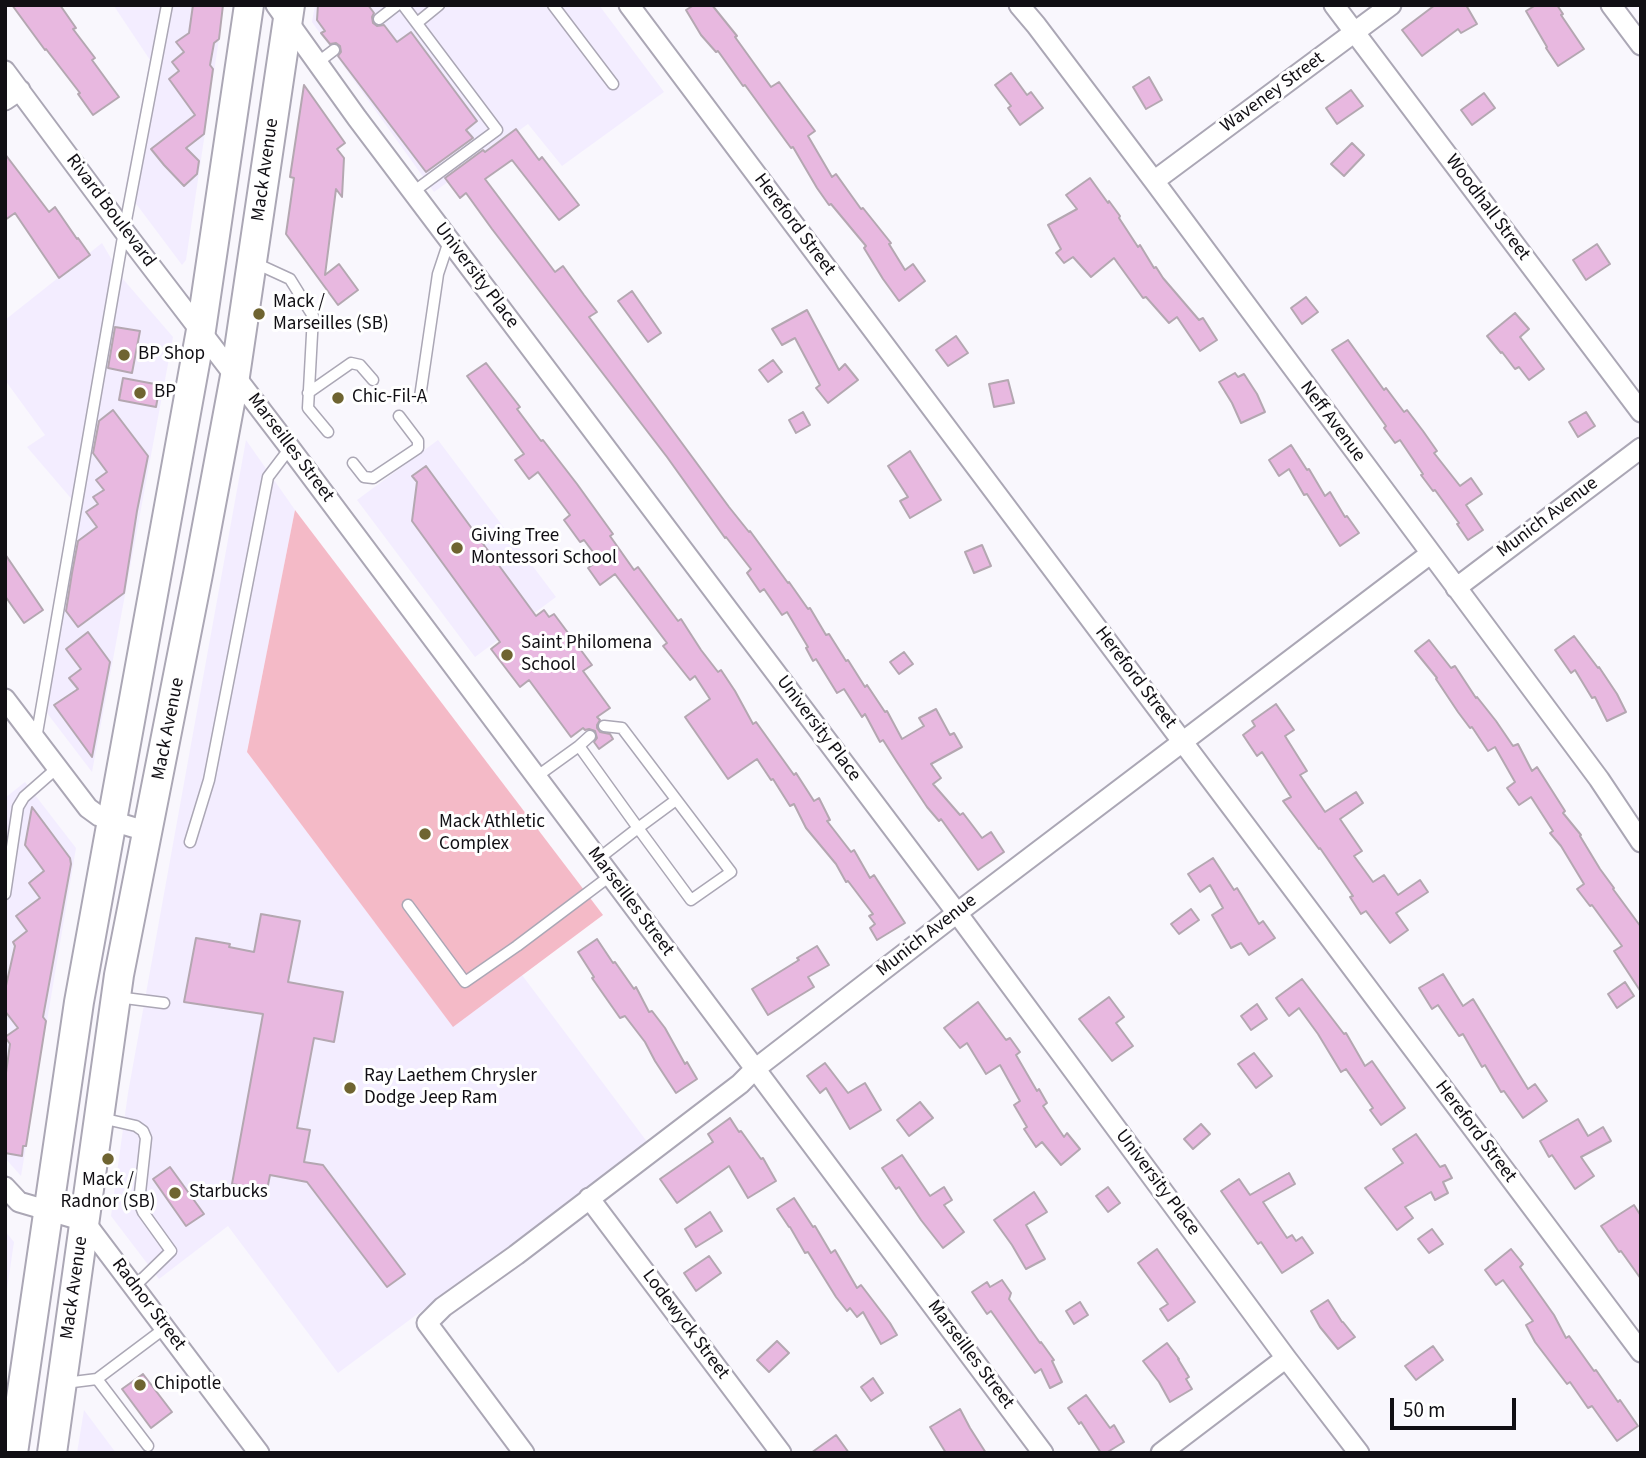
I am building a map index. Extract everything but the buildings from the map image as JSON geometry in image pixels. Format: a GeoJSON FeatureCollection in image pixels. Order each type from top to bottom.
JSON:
{"type":"FeatureCollection","features":[{"type":"Feature","properties":{"kind":"main road","name":"Mack Avenue"},"geometry":{"type":"LineString","coordinates":[[13,1453],[79,1002],[111,821],[209,340],[249,5]]}},
{"type":"Feature","properties":{"kind":"main road","name":"Mack Avenue"},"geometry":{"type":"LineString","coordinates":[[51,1453],[116,998],[235,376],[253,262],[284,11]]}},
{"type":"Feature","properties":{"kind":"street","name":"Hereford Street"},"geometry":{"type":"LineString","coordinates":[[629,5],[1641,1352]]}},
{"type":"Feature","properties":{"kind":"street","name":"Neff Avenue"},"geometry":{"type":"LineString","coordinates":[[1019,5],[1154,181],[1456,587],[1641,842]]}},
{"type":"Feature","properties":{"kind":"street","name":"Woodhall Street"},"geometry":{"type":"LineString","coordinates":[[1334,5],[1641,412]]}},
{"type":"Feature","properties":{"kind":"street","name":"Waveney Street"},"geometry":{"type":"LineString","coordinates":[[1154,181],[1391,5]]}},
{"type":"Feature","properties":{"kind":"street"},"geometry":{"type":"LineString","coordinates":[[1611,5],[1641,45]]}},
{"type":"Feature","properties":{"kind":"street","name":"University Place"},"geometry":{"type":"LineString","coordinates":[[284,11],[317,63],[413,192],[957,913],[1359,1453]]}},
{"type":"Feature","properties":{"kind":"street","name":"Rivard Boulevard"},"geometry":{"type":"LineString","coordinates":[[5,71],[12,95],[209,340]]}},
{"type":"Feature","properties":{"kind":"street","name":"Marseilles Street"},"geometry":{"type":"LineString","coordinates":[[209,340],[1043,1453]]}},
{"type":"Feature","properties":{"kind":"street","name":"Munich Avenue"},"geometry":{"type":"LineString","coordinates":[[1456,587],[1641,448]]}},
{"type":"Feature","properties":{"kind":"street","name":"Munich Avenue"},"geometry":{"type":"LineString","coordinates":[[524,1453],[427,1322],[443,1307],[516,1255],[740,1084],[754,1069],[957,913],[1430,554]]}},
{"type":"Feature","properties":{"kind":"street"},"geometry":{"type":"LineString","coordinates":[[5,699],[88,808],[111,821],[149,832]]}},
{"type":"Feature","properties":{"kind":"street"},"geometry":{"type":"LineString","coordinates":[[5,1187],[19,1202],[85,1221]]}},
{"type":"Feature","properties":{"kind":"street","name":"Lodewyck Street"},"geometry":{"type":"LineString","coordinates":[[589,1198],[781,1453]]}},
{"type":"Feature","properties":{"kind":"street","name":"Radnor Street"},"geometry":{"type":"LineString","coordinates":[[85,1221],[259,1453]]}},
{"type":"Feature","properties":{"kind":"street"},"geometry":{"type":"LineString","coordinates":[[1161,1453],[1286,1358]]}},
{"type":"Feature","properties":{"kind":"lane"},"geometry":{"type":"LineString","coordinates":[[36,740],[124,231],[167,5]]}},
{"type":"Feature","properties":{"kind":"lane"},"geometry":{"type":"LineString","coordinates":[[379,19],[397,5]]}},
{"type":"Feature","properties":{"kind":"lane"},"geometry":{"type":"LineString","coordinates":[[403,5],[413,14],[497,130],[413,192]]}},
{"type":"Feature","properties":{"kind":"lane"},"geometry":{"type":"LineString","coordinates":[[413,14],[439,5]]}},
{"type":"Feature","properties":{"kind":"lane"},"geometry":{"type":"LineString","coordinates":[[553,5],[613,84]]}},
{"type":"Feature","properties":{"kind":"lane"},"geometry":{"type":"LineString","coordinates":[[317,63],[334,50]]}},
{"type":"Feature","properties":{"kind":"lane"},"geometry":{"type":"LineString","coordinates":[[420,397],[438,274],[450,240]]}},
{"type":"Feature","properties":{"kind":"lane"},"geometry":{"type":"LineString","coordinates":[[253,262],[290,279],[313,316],[308,408],[328,432]]}},
{"type":"Feature","properties":{"kind":"lane"},"geometry":{"type":"LineString","coordinates":[[308,393],[351,363],[360,365],[373,380]]}},
{"type":"Feature","properties":{"kind":"lane"},"geometry":{"type":"LineString","coordinates":[[353,463],[365,477],[373,478],[418,448],[418,441],[399,416]]}},
{"type":"Feature","properties":{"kind":"lane"},"geometry":{"type":"LineString","coordinates":[[190,842],[209,780],[268,477],[290,448]]}},
{"type":"Feature","properties":{"kind":"lane"},"geometry":{"type":"LineString","coordinates":[[579,746],[691,900],[730,872],[622,728],[604,726]]}},
{"type":"Feature","properties":{"kind":"lane"},"geometry":{"type":"LineString","coordinates":[[536,777],[590,736]]}},
{"type":"Feature","properties":{"kind":"lane"},"geometry":{"type":"LineString","coordinates":[[5,894],[18,807],[24,797],[57,768]]}},
{"type":"Feature","properties":{"kind":"lane"},"geometry":{"type":"LineString","coordinates":[[598,859],[676,800]]}},
{"type":"Feature","properties":{"kind":"lane"},"geometry":{"type":"LineString","coordinates":[[408,905],[465,982],[610,876]]}},
{"type":"Feature","properties":{"kind":"lane"},"geometry":{"type":"LineString","coordinates":[[116,998],[164,1003]]}},
{"type":"Feature","properties":{"kind":"lane"},"geometry":{"type":"LineString","coordinates":[[99,1117],[135,1126],[143,1131],[146,1138],[139,1202],[143,1212],[171,1251],[134,1287]]}},
{"type":"Feature","properties":{"kind":"lane"},"geometry":{"type":"LineString","coordinates":[[61,1383],[97,1379],[165,1328]]}},
{"type":"Feature","properties":{"kind":"lane"},"geometry":{"type":"LineString","coordinates":[[97,1379],[148,1446]]}},
{"type":"Feature","properties":{"kind":"shaded area"},"geometry":{"type":"Polygon","coordinates":[[[115,5],[224,5],[186,260],[182,265],[125,189],[150,60],[115,5]]]}},
{"type":"Feature","properties":{"kind":"shaded area"},"geometry":{"type":"Polygon","coordinates":[[[315,5],[599,5],[664,92],[562,166],[528,124],[434,192],[312,22],[315,5]]]}},
{"type":"Feature","properties":{"kind":"shaded area"},"geometry":{"type":"Polygon","coordinates":[[[102,243],[123,279],[173,337],[92,772],[47,713],[81,510],[27,447],[45,435],[5,380],[5,320],[102,243]]]}},
{"type":"Feature","properties":{"kind":"shaded area"},"geometry":{"type":"Polygon","coordinates":[[[246,440],[295,510],[247,752],[453,1026],[522,975],[648,1143],[338,1373],[228,1226],[159,1279],[111,1216],[128,1093],[246,440]]]}},
{"type":"Feature","properties":{"kind":"shaded area","name":"Giving Tree Montessori School"},"geometry":{"type":"Polygon","coordinates":[[[438,440],[556,597],[475,657],[357,500],[438,440]]]}},
{"type":"Feature","properties":{"kind":"shaded area","name":"Mack Athletic Complex"},"geometry":{"type":"Polygon","coordinates":[[[295,510],[603,915],[453,1027],[247,752],[295,510]]]}},
{"type":"Feature","properties":{"kind":"shaded area"},"geometry":{"type":"Polygon","coordinates":[[[25,782],[76,848],[21,1176],[5,1158],[5,798],[25,782]]]}},
{"type":"Feature","properties":{"kind":"shaded area"},"geometry":{"type":"Polygon","coordinates":[[[5,1231],[14,1242],[5,1303],[5,1231]]]}},
{"type":"Feature","properties":{"kind":"shaded area"},"geometry":{"type":"Polygon","coordinates":[[[84,1410],[116,1453],[77,1453],[84,1410]]]}},
{"type":"Feature","properties":{"kind":"place","name":"Mack / Marseilles (SB)"},"geometry":{"type":"Point","coordinates":[259,314]}},
{"type":"Feature","properties":{"kind":"place","name":"BP Shop"},"geometry":{"type":"Point","coordinates":[124,355]}},
{"type":"Feature","properties":{"kind":"place","name":"BP"},"geometry":{"type":"Point","coordinates":[140,393]}},
{"type":"Feature","properties":{"kind":"place","name":"Chic-Fil-A"},"geometry":{"type":"Point","coordinates":[338,398]}},
{"type":"Feature","properties":{"kind":"place","name":"Giving Tree Montessori School"},"geometry":{"type":"Point","coordinates":[457,548]}},
{"type":"Feature","properties":{"kind":"place","name":"Saint Philomena School"},"geometry":{"type":"Point","coordinates":[507,655]}},
{"type":"Feature","properties":{"kind":"place","name":"Mack Athletic Complex"},"geometry":{"type":"Point","coordinates":[425,834]}},
{"type":"Feature","properties":{"kind":"place","name":"Ray Laethem Chrysler Dodge Jeep Ram"},"geometry":{"type":"Point","coordinates":[350,1088]}},
{"type":"Feature","properties":{"kind":"place","name":"Mack / Radnor (SB)"},"geometry":{"type":"Point","coordinates":[108,1159]}},
{"type":"Feature","properties":{"kind":"place","name":"Starbucks"},"geometry":{"type":"Point","coordinates":[175,1193]}},
{"type":"Feature","properties":{"kind":"place","name":"Chipotle"},"geometry":{"type":"Point","coordinates":[140,1385]}}]}
